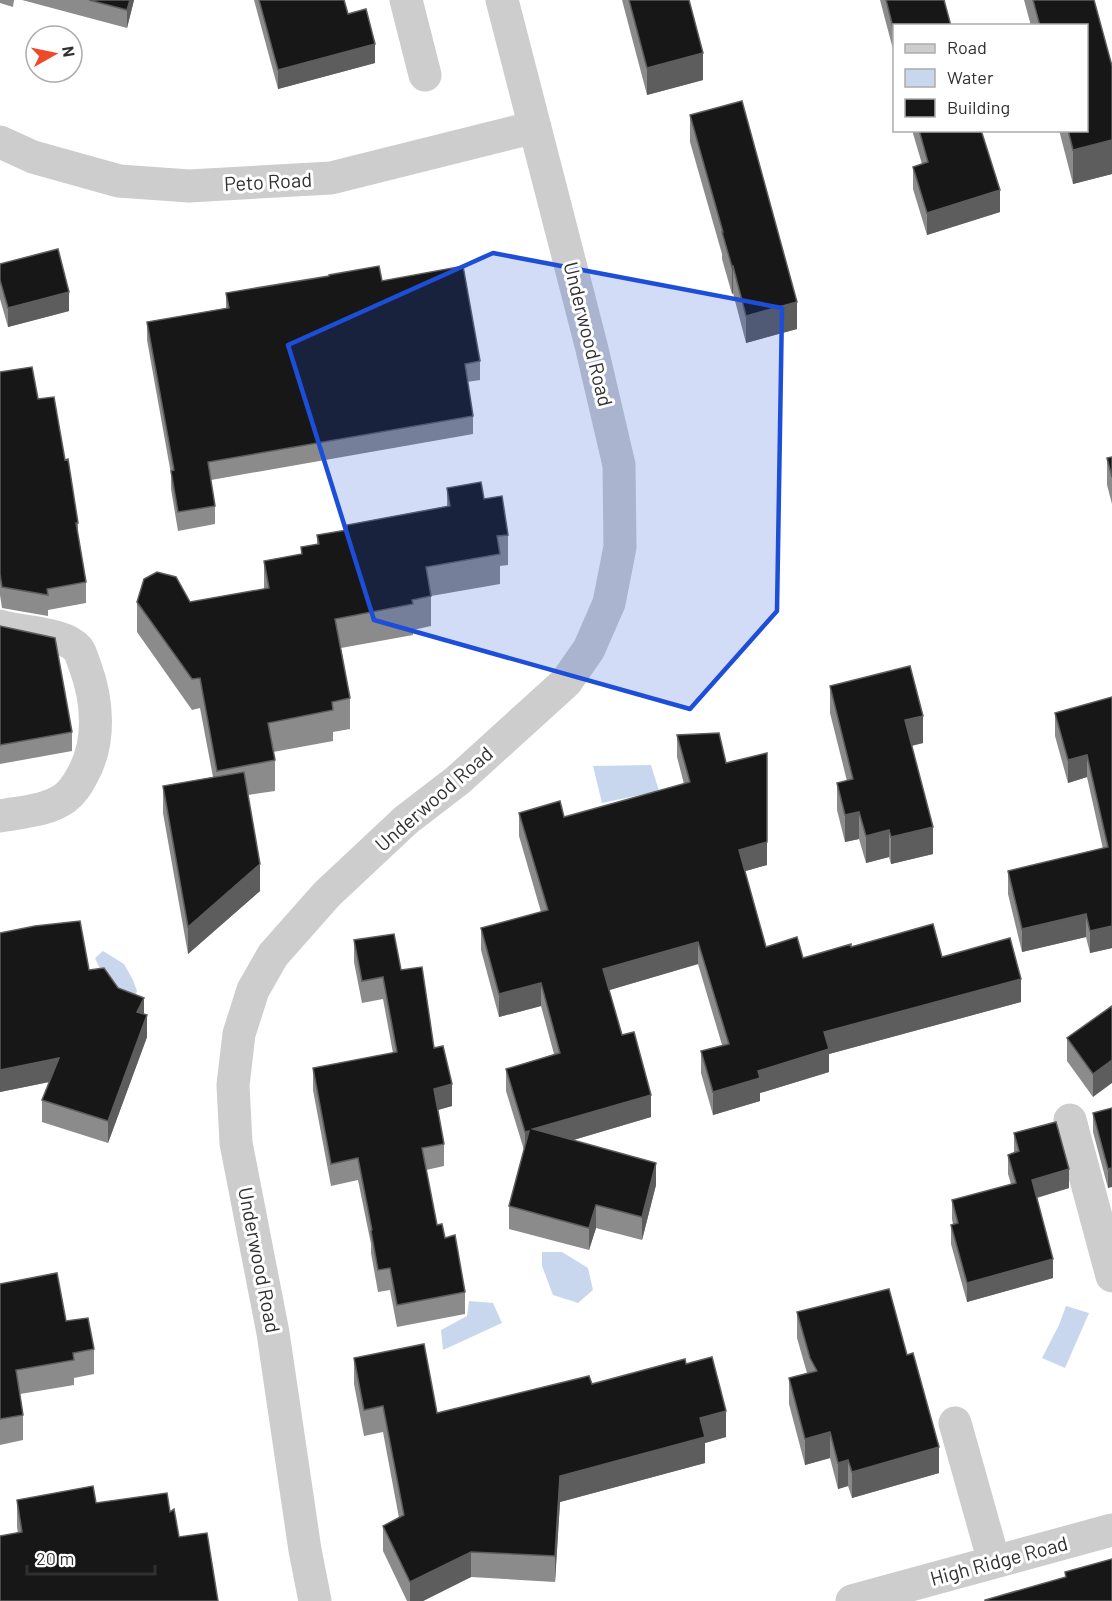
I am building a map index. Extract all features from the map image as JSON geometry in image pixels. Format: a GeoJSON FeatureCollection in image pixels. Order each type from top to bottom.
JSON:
{"type":"FeatureCollection","features":[{"type":"Feature","properties":{"kind":"street"},"geometry":{"type":"LineString","coordinates":[[406,0],[424,75]]}},
{"type":"Feature","properties":{"kind":"street","name":"Underwood Road"},"geometry":{"type":"LineString","coordinates":[[315,1601],[305,1550],[273,1334],[236,1143],[233,1085],[239,1034],[253,990],[273,955],[327,894],[406,820],[458,780],[566,682],[589,649],[609,603],[620,547],[619,465],[591,345],[502,0]]}},
{"type":"Feature","properties":{"kind":"street","name":"Peto Road"},"geometry":{"type":"LineString","coordinates":[[0,142],[33,157],[119,181],[189,186],[331,178],[536,127]]}},
{"type":"Feature","properties":{"kind":"street"},"geometry":{"type":"LineString","coordinates":[[0,626],[64,640],[78,649],[88,673],[96,725],[94,743],[86,769],[74,791],[48,807],[0,816]]}},
{"type":"Feature","properties":{"kind":"street"},"geometry":{"type":"LineString","coordinates":[[1070,1120],[1112,1276]]}},
{"type":"Feature","properties":{"kind":"street"},"geometry":{"type":"LineString","coordinates":[[955,1423],[994,1562]]}},
{"type":"Feature","properties":{"kind":"street","name":"High Ridge Road"},"geometry":{"type":"LineString","coordinates":[[852,1601],[1112,1530]]}},
{"type":"Feature","properties":{"kind":"highlighted area"},"geometry":{"type":"Polygon","coordinates":[[[493,253],[782,308],[777,611],[690,709],[374,620],[288,345],[493,253]]]}},
{"type":"Feature","properties":{"kind":"water"},"geometry":{"type":"Polygon","coordinates":[[[651,765],[659,791],[602,803],[593,766],[651,765]]]}},
{"type":"Feature","properties":{"kind":"water"},"geometry":{"type":"Polygon","coordinates":[[[103,951],[124,964],[137,991],[133,1004],[119,995],[114,981],[101,971],[95,958],[103,951]]]}},
{"type":"Feature","properties":{"kind":"water"},"geometry":{"type":"Polygon","coordinates":[[[542,1252],[562,1252],[588,1268],[593,1290],[578,1303],[553,1295],[542,1266],[542,1252]]]}},
{"type":"Feature","properties":{"kind":"water"},"geometry":{"type":"Polygon","coordinates":[[[469,1301],[493,1303],[502,1323],[443,1350],[441,1330],[467,1316],[469,1301]]]}},
{"type":"Feature","properties":{"kind":"water"},"geometry":{"type":"Polygon","coordinates":[[[1066,1306],[1089,1313],[1065,1368],[1042,1358],[1066,1306]]]}},
{"type":"Feature","properties":{"kind":"building"},"geometry":{"type":"Polygon","coordinates":[[[89,0],[130,0],[127,10],[89,0]]]}},
{"type":"Feature","properties":{"kind":"building"},"geometry":{"type":"Polygon","coordinates":[[[259,0],[344,0],[348,14],[366,9],[375,44],[278,70],[259,0]]]}},
{"type":"Feature","properties":{"kind":"building"},"geometry":{"type":"Polygon","coordinates":[[[629,0],[689,0],[703,53],[647,68],[629,0]]]}},
{"type":"Feature","properties":{"kind":"building"},"geometry":{"type":"Polygon","coordinates":[[[886,0],[944,0],[950,24],[893,24],[893,27],[886,0]]]}},
{"type":"Feature","properties":{"kind":"building"},"geometry":{"type":"Polygon","coordinates":[[[1033,0],[1094,0],[1112,66],[1112,140],[1073,150],[1068,132],[1088,132],[1088,24],[1039,24],[1033,0]]]}},
{"type":"Feature","properties":{"kind":"building"},"geometry":{"type":"Polygon","coordinates":[[[742,101],[797,302],[746,316],[690,115],[742,101]]]}},
{"type":"Feature","properties":{"kind":"building"},"geometry":{"type":"Polygon","coordinates":[[[920,132],[982,132],[1000,190],[927,213],[913,167],[928,162],[920,132]]]}},
{"type":"Feature","properties":{"kind":"building"},"geometry":{"type":"Polygon","coordinates":[[[58,249],[69,292],[8,308],[0,280],[0,264],[58,249]]]}},
{"type":"Feature","properties":{"kind":"building"},"geometry":{"type":"Polygon","coordinates":[[[379,266],[382,281],[463,266],[480,361],[465,364],[473,416],[208,462],[215,506],[178,512],[171,471],[174,470],[147,322],[229,308],[226,293],[379,266]]]}},
{"type":"Feature","properties":{"kind":"building"},"geometry":{"type":"Polygon","coordinates":[[[32,367],[38,399],[54,397],[65,460],[68,459],[86,582],[47,589],[48,595],[2,587],[0,574],[0,372],[32,367]]]}},
{"type":"Feature","properties":{"kind":"building"},"geometry":{"type":"Polygon","coordinates":[[[1112,457],[1112,477],[1107,458],[1112,457]]]}},
{"type":"Feature","properties":{"kind":"building"},"geometry":{"type":"Polygon","coordinates":[[[481,482],[484,499],[502,496],[508,535],[497,536],[500,554],[426,567],[431,596],[412,600],[413,604],[335,619],[350,698],[332,702],[333,710],[268,723],[275,760],[217,771],[200,678],[192,679],[137,602],[144,579],[157,572],[176,577],[190,602],[269,588],[264,561],[302,554],[301,547],[319,544],[317,535],[347,530],[347,525],[450,506],[447,488],[481,482]]]}},
{"type":"Feature","properties":{"kind":"building"},"geometry":{"type":"Polygon","coordinates":[[[0,626],[55,638],[72,732],[0,745],[0,626]]]}},
{"type":"Feature","properties":{"kind":"building"},"geometry":{"type":"Polygon","coordinates":[[[910,666],[923,716],[905,720],[933,827],[891,837],[889,830],[866,836],[859,812],[845,815],[837,783],[853,779],[830,686],[910,666]]]}},
{"type":"Feature","properties":{"kind":"building"},"geometry":{"type":"Polygon","coordinates":[[[1112,697],[1112,926],[1090,931],[1086,914],[1022,929],[1008,871],[1108,847],[1087,755],[1068,760],[1055,713],[1112,697]]]}},
{"type":"Feature","properties":{"kind":"building"},"geometry":{"type":"Polygon","coordinates":[[[719,733],[726,763],[767,753],[767,842],[739,850],[766,947],[797,937],[803,958],[933,924],[942,957],[1010,938],[1021,979],[824,1032],[829,1049],[758,1071],[760,1078],[713,1092],[701,1051],[729,1044],[698,942],[603,969],[622,1035],[634,1032],[651,1095],[533,1129],[656,1163],[642,1217],[596,1205],[589,1228],[509,1206],[529,1131],[525,1132],[506,1069],[560,1053],[541,983],[499,994],[481,928],[548,910],[519,813],[560,801],[564,817],[690,782],[677,735],[719,733]]]}},
{"type":"Feature","properties":{"kind":"building"},"geometry":{"type":"Polygon","coordinates":[[[244,772],[260,864],[188,927],[163,786],[244,772]]]}},
{"type":"Feature","properties":{"kind":"building"},"geometry":{"type":"Polygon","coordinates":[[[80,921],[89,970],[104,968],[118,988],[144,998],[137,1012],[147,1015],[108,1121],[42,1100],[59,1058],[0,1070],[0,933],[80,921]]]}},
{"type":"Feature","properties":{"kind":"building"},"geometry":{"type":"Polygon","coordinates":[[[394,934],[401,970],[422,967],[434,1048],[443,1046],[452,1084],[434,1089],[444,1144],[422,1148],[437,1225],[442,1224],[445,1238],[455,1235],[465,1292],[397,1305],[390,1268],[378,1270],[358,1158],[331,1164],[313,1068],[397,1052],[383,977],[362,981],[354,940],[394,934]]]}},
{"type":"Feature","properties":{"kind":"building"},"geometry":{"type":"Polygon","coordinates":[[[1112,1006],[1112,1060],[1093,1074],[1067,1038],[1112,1006]]]}},
{"type":"Feature","properties":{"kind":"building"},"geometry":{"type":"Polygon","coordinates":[[[1112,1108],[1112,1168],[1108,1169],[1093,1113],[1112,1108]]]}},
{"type":"Feature","properties":{"kind":"building"},"geometry":{"type":"Polygon","coordinates":[[[1056,1122],[1069,1169],[1032,1180],[1053,1259],[967,1283],[951,1225],[958,1223],[952,1200],[1016,1183],[1008,1155],[1019,1151],[1014,1133],[1056,1122]]]}},
{"type":"Feature","properties":{"kind":"building"},"geometry":{"type":"Polygon","coordinates":[[[57,1273],[66,1321],[88,1318],[94,1349],[73,1353],[74,1360],[16,1370],[23,1415],[0,1419],[0,1284],[57,1273]]]}},
{"type":"Feature","properties":{"kind":"building"},"geometry":{"type":"Polygon","coordinates":[[[889,1289],[907,1355],[913,1353],[939,1447],[852,1472],[848,1460],[838,1463],[830,1432],[805,1439],[789,1378],[817,1371],[810,1358],[797,1312],[889,1289]]]}},
{"type":"Feature","properties":{"kind":"building"},"geometry":{"type":"Polygon","coordinates":[[[424,1344],[437,1413],[589,1376],[592,1384],[685,1359],[686,1364],[712,1357],[726,1411],[700,1418],[705,1437],[560,1476],[555,1556],[471,1552],[410,1582],[383,1526],[404,1515],[383,1406],[364,1410],[354,1358],[424,1344]]]}},
{"type":"Feature","properties":{"kind":"building"},"geometry":{"type":"Polygon","coordinates":[[[93,1486],[96,1503],[167,1493],[170,1512],[174,1509],[179,1537],[207,1533],[218,1601],[0,1601],[0,1536],[22,1532],[17,1500],[93,1486]]]}},
{"type":"Feature","properties":{"kind":"building"},"geometry":{"type":"Polygon","coordinates":[[[1112,1559],[1112,1601],[985,1601],[1066,1577],[1065,1572],[1112,1559]]]}}]}
